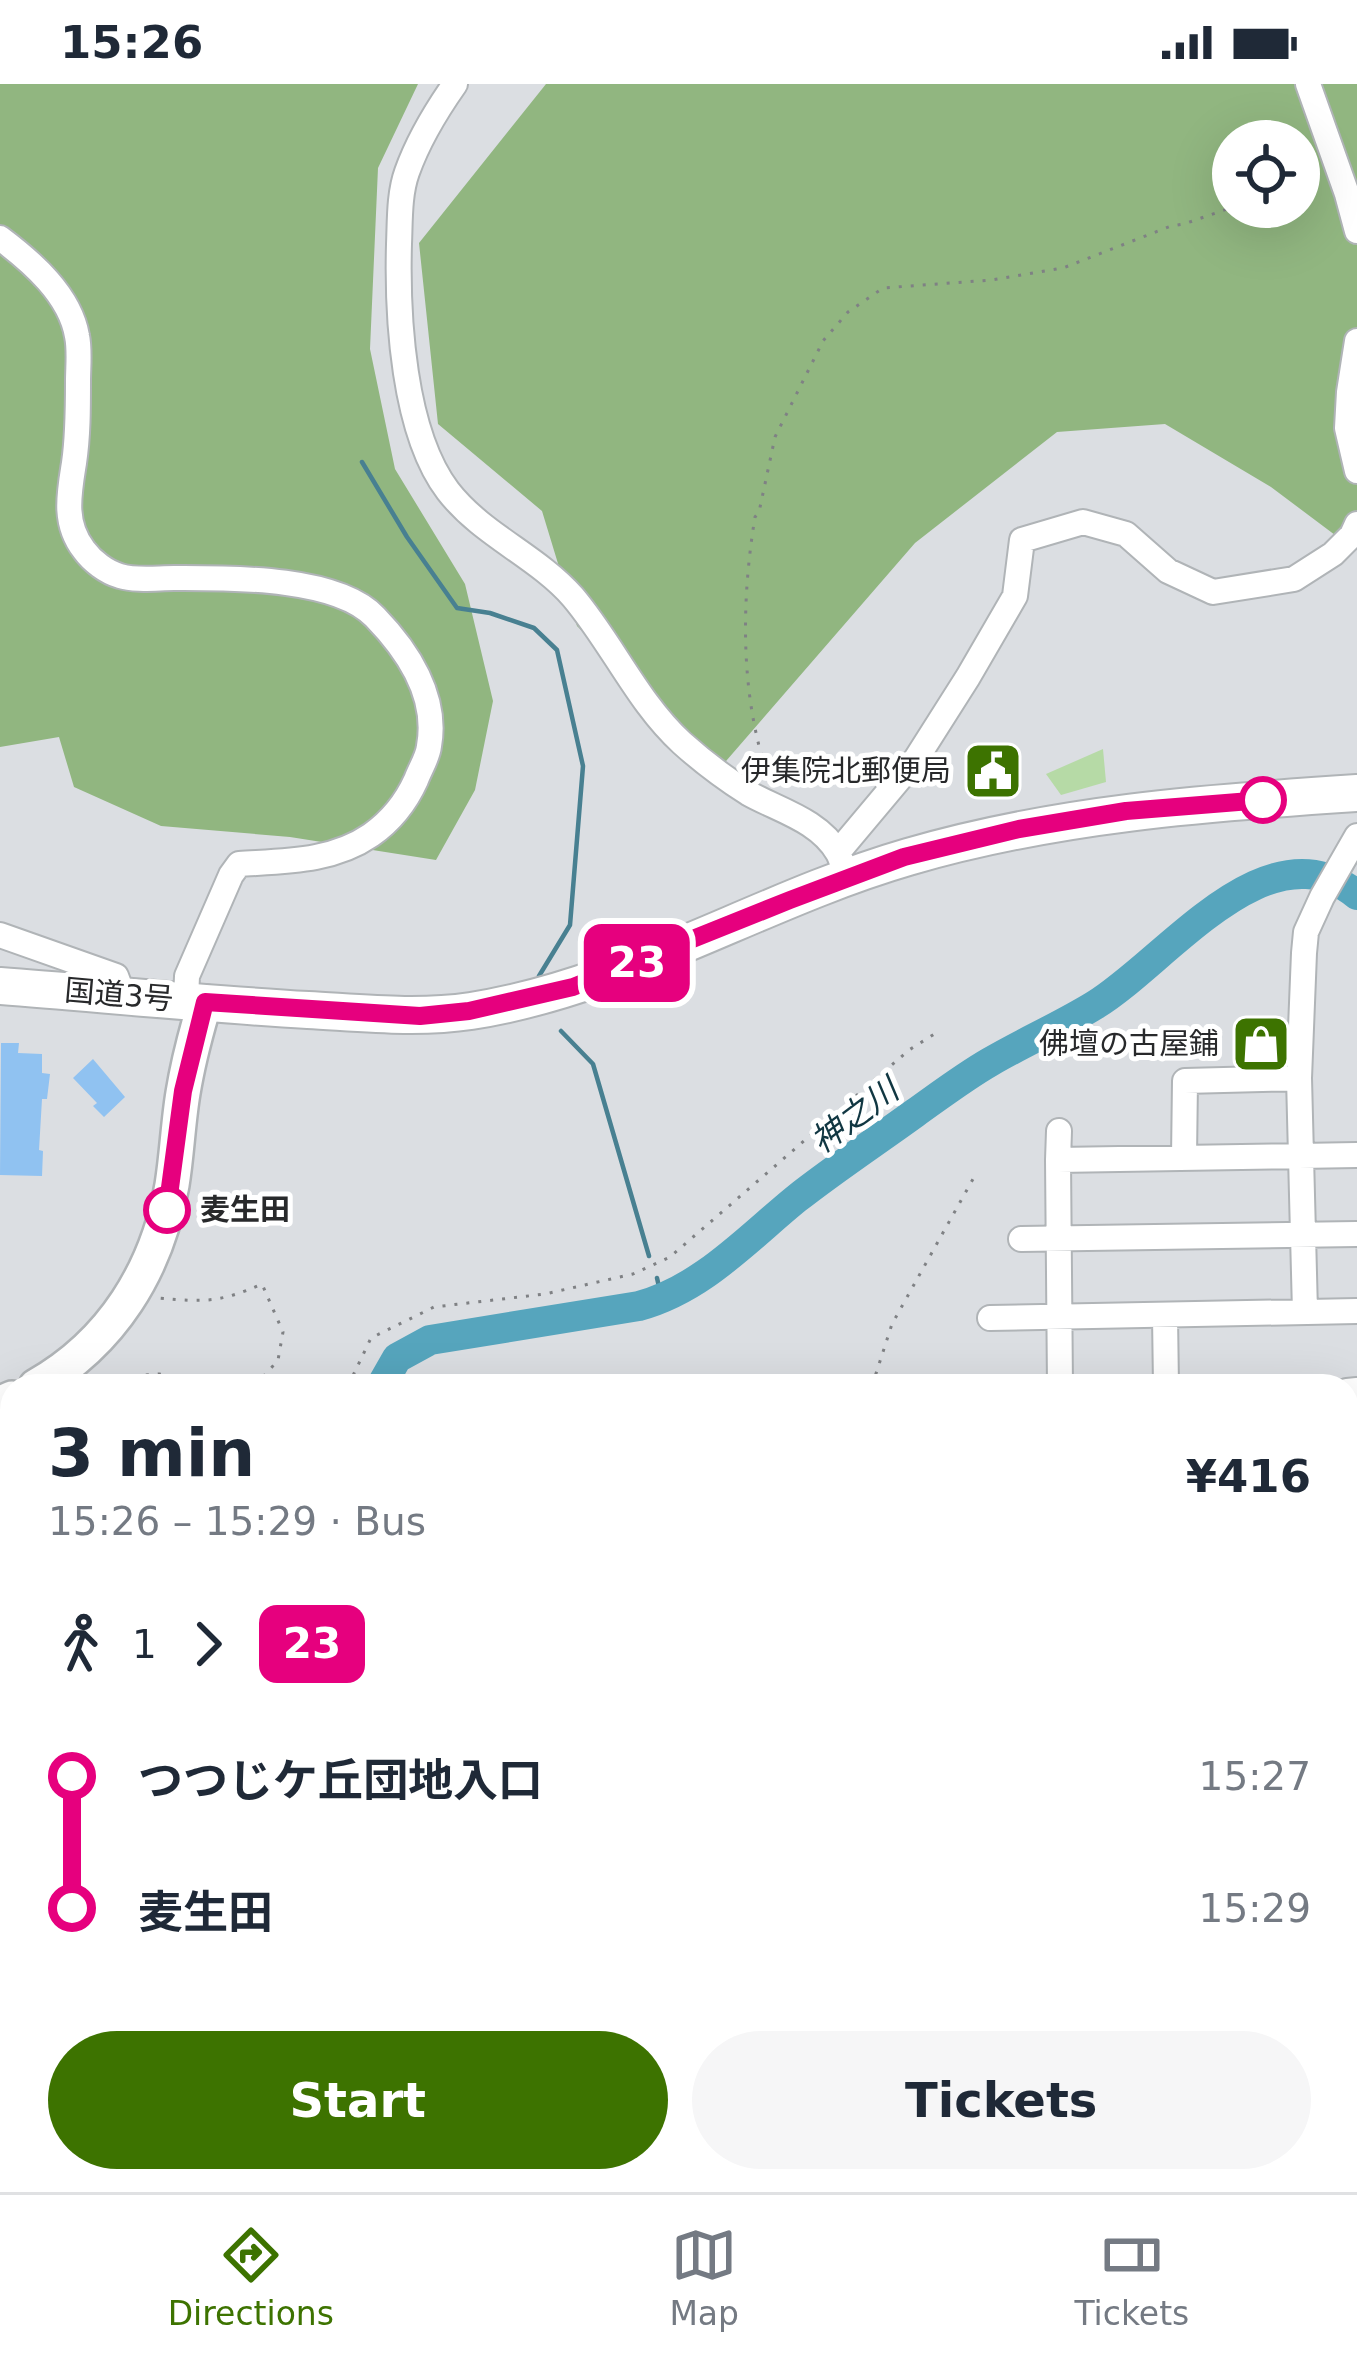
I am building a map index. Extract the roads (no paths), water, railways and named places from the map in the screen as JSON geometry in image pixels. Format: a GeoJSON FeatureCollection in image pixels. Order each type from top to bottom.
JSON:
{"type":"FeatureCollection","features":[{"type":"Feature","properties":{"kind":"highway","name":"国道3号"},"geometry":{"type":"LineString","coordinates":[[0,986],[420,1016],[469,1011],[573,987],[842,865],[904,857],[1019,829],[1126,811],[1357,793]]}},
{"type":"Feature","properties":{"kind":"main road"},"geometry":{"type":"LineString","coordinates":[[53,1374],[84,1352],[133,1295],[147,1269],[167,1210],[195,1001]]}},
{"type":"Feature","properties":{"kind":"street"},"geometry":{"type":"LineString","coordinates":[[455,84],[436,111],[405,175],[400,216],[407,385],[422,438],[446,489],[477,521],[559,581],[681,742],[745,791],[818,830],[842,865],[916,758],[1015,596],[1022,540],[1083,522],[1126,534],[1168,571],[1213,592],[1294,579],[1333,554],[1355,532]]}},
{"type":"Feature","properties":{"kind":"street"},"geometry":{"type":"LineString","coordinates":[[1308,84],[1357,232]]}},
{"type":"Feature","properties":{"kind":"street"},"geometry":{"type":"LineString","coordinates":[[0,238],[56,290],[72,316],[78,338],[78,433],[70,527],[84,551],[99,566],[126,578],[290,583],[350,598],[374,615],[417,670],[430,706],[430,748],[407,799],[369,837],[313,859],[239,864],[187,976],[195,1001]]}},
{"type":"Feature","properties":{"kind":"street"},"geometry":{"type":"LineString","coordinates":[[1357,341],[1347,428],[1357,471]]}},
{"type":"Feature","properties":{"kind":"street"},"geometry":{"type":"LineString","coordinates":[[1305,1312],[1299,1078],[1306,932],[1357,836]]}},
{"type":"Feature","properties":{"kind":"street"},"geometry":{"type":"LineString","coordinates":[[0,935],[116,976],[123,995]]}},
{"type":"Feature","properties":{"kind":"street"},"geometry":{"type":"LineString","coordinates":[[1184,1157],[1185,1081],[1299,1078]]}},
{"type":"Feature","properties":{"kind":"street"},"geometry":{"type":"LineString","coordinates":[[1059,1131],[1060,1374]]}},
{"type":"Feature","properties":{"kind":"street"},"geometry":{"type":"LineString","coordinates":[[1058,1160],[1357,1155]]}},
{"type":"Feature","properties":{"kind":"street"},"geometry":{"type":"LineString","coordinates":[[1021,1239],[1357,1234]]}},
{"type":"Feature","properties":{"kind":"street"},"geometry":{"type":"LineString","coordinates":[[989,1318],[1357,1311]]}},
{"type":"Feature","properties":{"kind":"street"},"geometry":{"type":"LineString","coordinates":[[1166,1316],[1166,1374]]}},
{"type":"Feature","properties":{"kind":"waterway"},"geometry":{"type":"LineString","coordinates":[[362,462],[457,608],[534,628],[557,650],[583,766],[570,925],[539,976]]}},
{"type":"Feature","properties":{"kind":"waterway","name":"神之川"},"geometry":{"type":"LineString","coordinates":[[388,1374],[397,1358],[430,1340],[639,1306],[683,1288],[810,1188],[952,1087],[1095,1005],[1219,906],[1254,886],[1288,875],[1323,877],[1357,895]]}},
{"type":"Feature","properties":{"kind":"waterway"},"geometry":{"type":"LineString","coordinates":[[561,1031],[593,1064],[649,1256]]}},
{"type":"Feature","properties":{"kind":"waterway"},"geometry":{"type":"LineString","coordinates":[[657,1278],[662,1300]]}},
{"type":"Feature","properties":{"kind":"place","name":"伊集院北郵便局"},"geometry":{"type":"Point","coordinates":[993,771]}},
{"type":"Feature","properties":{"kind":"place","name":"佛壇の古屋鋪"},"geometry":{"type":"Point","coordinates":[1261,1044]}},
{"type":"Feature","properties":{"kind":"place","name":"麦生田"},"geometry":{"type":"Point","coordinates":[167,1210]}}]}
